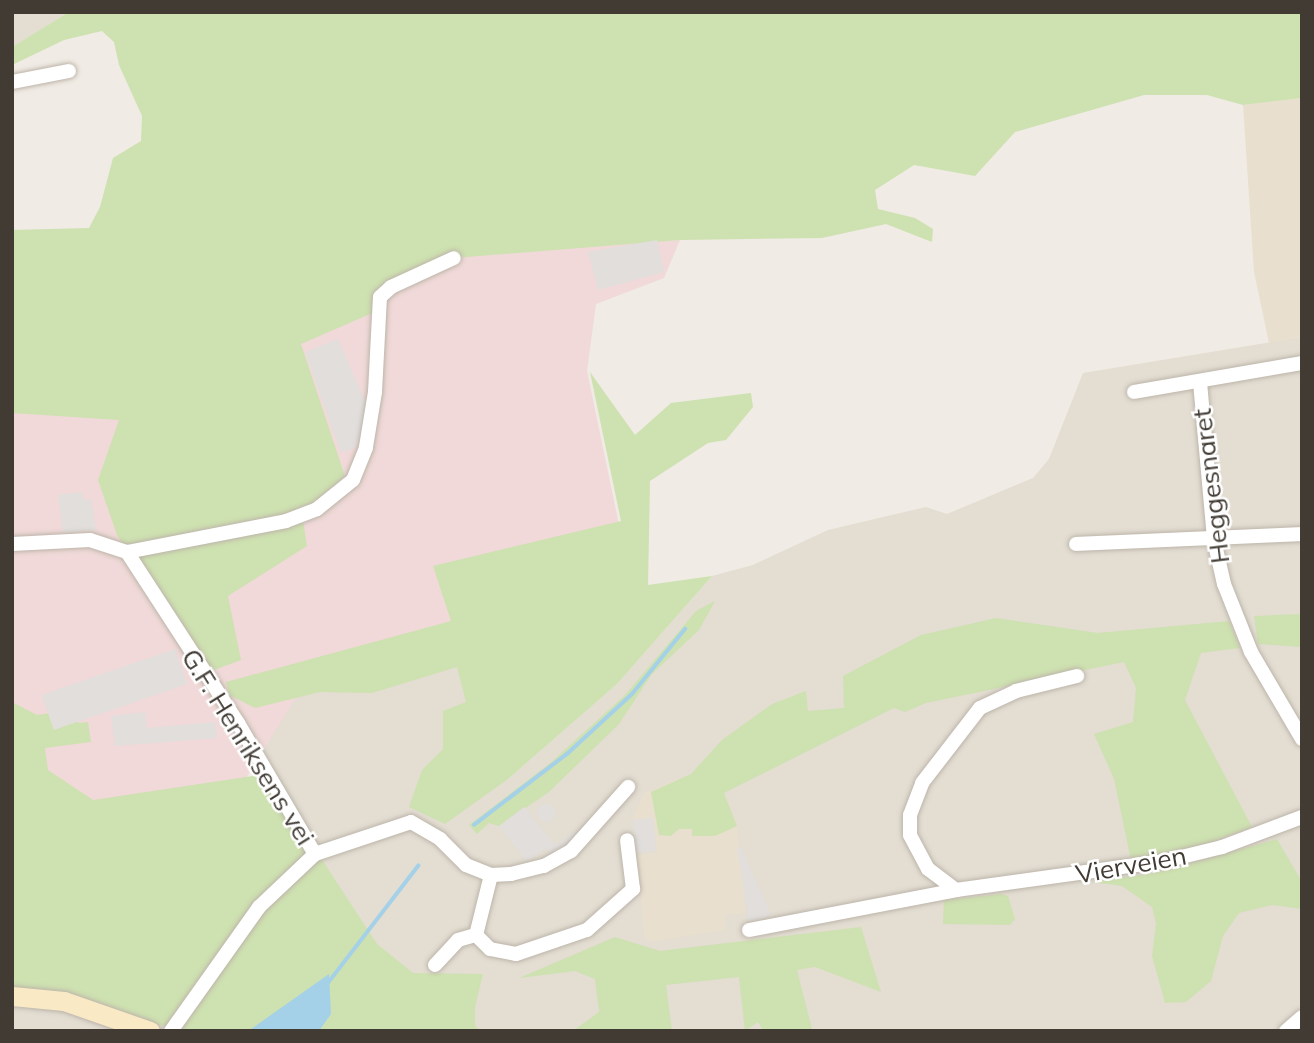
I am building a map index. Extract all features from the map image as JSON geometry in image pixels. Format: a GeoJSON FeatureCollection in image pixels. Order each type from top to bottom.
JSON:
{"type":"FeatureCollection","features":[{"type":"Feature","properties":{"kind":"street"},"geometry":{"type":"LineString","coordinates":[[12,82],[69,71]]}},
{"type":"Feature","properties":{"kind":"street"},"geometry":{"type":"LineString","coordinates":[[12,544],[90,540],[127,552],[286,521],[336,497],[353,480],[366,447],[375,392],[380,298],[391,287],[454,258]]}},
{"type":"Feature","properties":{"kind":"street"},"geometry":{"type":"LineString","coordinates":[[1134,391],[1302,363]]}},
{"type":"Feature","properties":{"kind":"street","name":"Heggesnaret"},"geometry":{"type":"LineString","coordinates":[[1200,382],[1214,540],[1224,584],[1251,652],[1302,739]]}},
{"type":"Feature","properties":{"kind":"street"},"geometry":{"type":"LineString","coordinates":[[1076,544],[1214,540],[1302,534]]}},
{"type":"Feature","properties":{"kind":"street","name":"G.F. Henriksens vei"},"geometry":{"type":"LineString","coordinates":[[127,552],[238,723],[315,854],[259,907],[172,1031]]}},
{"type":"Feature","properties":{"kind":"street"},"geometry":{"type":"LineString","coordinates":[[956,890],[929,869],[910,835],[914,797],[980,708],[1016,691],[1077,676]]}},
{"type":"Feature","properties":{"kind":"street"},"geometry":{"type":"LineString","coordinates":[[315,854],[382,828],[411,822],[440,839],[466,865],[491,875],[511,874],[558,860],[584,839],[628,787]]}},
{"type":"Feature","properties":{"kind":"street","name":"Vierveien"},"geometry":{"type":"LineString","coordinates":[[749,930],[956,890],[1165,861],[1222,847],[1302,817]]}},
{"type":"Feature","properties":{"kind":"street"},"geometry":{"type":"LineString","coordinates":[[476,935],[490,949],[516,954],[587,930],[633,889],[627,840]]}},
{"type":"Feature","properties":{"kind":"street"},"geometry":{"type":"LineString","coordinates":[[476,935],[491,875]]}},
{"type":"Feature","properties":{"kind":"street"},"geometry":{"type":"LineString","coordinates":[[435,965],[458,940],[476,935]]}},
{"type":"Feature","properties":{"kind":"street"},"geometry":{"type":"LineString","coordinates":[[12,996],[64,1001],[115,1024],[150,1031]]}},
{"type":"Feature","properties":{"kind":"street"},"geometry":{"type":"LineString","coordinates":[[1286,1031],[1302,1017]]}},
{"type":"Feature","properties":{"kind":"shaded area"},"geometry":{"type":"Polygon","coordinates":[[[12,12],[69,12],[12,47],[12,12]]]}},
{"type":"Feature","properties":{"kind":"shaded area"},"geometry":{"type":"Polygon","coordinates":[[[1302,98],[1302,337],[1269,343],[1254,272],[1243,105],[1302,98]]]}},
{"type":"Feature","properties":{"kind":"shaded area"},"geometry":{"type":"Polygon","coordinates":[[[657,240],[664,272],[598,290],[588,252],[657,240]]]}},
{"type":"Feature","properties":{"kind":"shaded area"},"geometry":{"type":"Polygon","coordinates":[[[680,240],[664,278],[596,304],[587,371],[629,573],[310,675],[221,819],[12,814],[12,384],[379,258],[680,240]]]}},
{"type":"Feature","properties":{"kind":"shaded area"},"geometry":{"type":"Polygon","coordinates":[[[1302,337],[1302,1031],[389,1031],[266,774],[242,658],[442,606],[508,779],[617,684],[712,576],[753,565],[828,530],[926,507],[947,514],[1033,478],[1049,459],[1083,373],[1302,337]]]}},
{"type":"Feature","properties":{"kind":"shaded area"},"geometry":{"type":"Polygon","coordinates":[[[338,339],[369,411],[355,448],[341,453],[305,352],[338,339]]]}},
{"type":"Feature","properties":{"kind":"shaded area"},"geometry":{"type":"Polygon","coordinates":[[[82,492],[84,500],[91,499],[96,530],[63,533],[58,495],[82,492]]]}},
{"type":"Feature","properties":{"kind":"shaded area"},"geometry":{"type":"Polygon","coordinates":[[[175,649],[187,684],[54,730],[42,695],[175,649]]]}},
{"type":"Feature","properties":{"kind":"shaded area"},"geometry":{"type":"Polygon","coordinates":[[[145,712],[147,728],[215,722],[217,738],[115,746],[111,716],[145,712]]]}},
{"type":"Feature","properties":{"kind":"shaded area"},"geometry":{"type":"Polygon","coordinates":[[[709,755],[737,826],[746,913],[725,915],[726,930],[650,942],[644,937],[637,855],[657,852],[653,818],[633,820],[633,816],[644,793],[691,774],[709,755]]]}},
{"type":"Feature","properties":{"kind":"shaded area"},"geometry":{"type":"Polygon","coordinates":[[[542,804],[550,804],[555,813],[553,820],[542,822],[537,817],[537,809],[542,804]]]}},
{"type":"Feature","properties":{"kind":"shaded area"},"geometry":{"type":"Polygon","coordinates":[[[524,807],[555,845],[573,832],[579,839],[554,858],[545,848],[527,862],[499,826],[524,807]]]}},
{"type":"Feature","properties":{"kind":"shaded area"},"geometry":{"type":"Polygon","coordinates":[[[653,818],[656,851],[636,853],[633,820],[653,818]]]}},
{"type":"Feature","properties":{"kind":"shaded area"},"geometry":{"type":"Polygon","coordinates":[[[741,847],[771,915],[749,922],[737,848],[741,847]]]}},
{"type":"Feature","properties":{"kind":"shaded area"},"geometry":{"type":"Polygon","coordinates":[[[12,988],[183,1031],[12,1031],[12,988]]]}},
{"type":"Feature","properties":{"kind":"green space"},"geometry":{"type":"Polygon","coordinates":[[[69,12],[1302,12],[1302,98],[1243,105],[1207,95],[1144,95],[1015,132],[975,176],[914,165],[875,190],[878,209],[915,218],[933,229],[932,242],[886,224],[822,238],[680,240],[454,258],[380,297],[377,311],[301,344],[345,476],[314,504],[301,507],[307,546],[228,596],[241,660],[206,673],[117,535],[98,480],[119,420],[12,413],[12,230],[89,228],[100,207],[113,158],[141,141],[142,116],[119,65],[114,42],[102,31],[64,40],[12,65],[12,47],[69,12]]]}},
{"type":"Feature","properties":{"kind":"green space"},"geometry":{"type":"Polygon","coordinates":[[[590,372],[635,435],[671,403],[751,393],[753,407],[726,440],[708,443],[650,481],[648,585],[712,576],[617,684],[508,779],[445,824],[409,807],[422,770],[443,749],[443,711],[466,702],[457,667],[372,693],[320,692],[255,708],[229,695],[226,682],[451,621],[433,566],[621,521],[590,372]]]}},
{"type":"Feature","properties":{"kind":"green space"},"geometry":{"type":"Polygon","coordinates":[[[715,601],[699,630],[652,674],[619,724],[549,792],[499,826],[489,823],[477,834],[469,825],[549,764],[625,695],[696,611],[715,601]]]}},
{"type":"Feature","properties":{"kind":"green space"},"geometry":{"type":"Polygon","coordinates":[[[1302,614],[1302,647],[1258,644],[1254,616],[1302,614]]]}},
{"type":"Feature","properties":{"kind":"green space"},"geometry":{"type":"Polygon","coordinates":[[[996,618],[1098,633],[1229,621],[1240,648],[1201,653],[1185,700],[1252,827],[1199,847],[1131,860],[1114,779],[1094,734],[1133,722],[1136,688],[1124,662],[926,703],[905,712],[894,708],[724,793],[737,826],[715,836],[692,836],[692,829],[679,829],[671,836],[659,835],[651,792],[691,774],[722,740],[772,704],[806,691],[808,711],[844,708],[843,676],[921,635],[996,618]]]}},
{"type":"Feature","properties":{"kind":"green space"},"geometry":{"type":"Polygon","coordinates":[[[12,702],[37,715],[76,709],[78,723],[88,722],[91,742],[45,748],[48,770],[93,800],[266,774],[377,944],[413,973],[483,974],[475,1007],[475,1026],[481,1031],[183,1031],[12,988],[12,702]]]}},
{"type":"Feature","properties":{"kind":"green space"},"geometry":{"type":"Polygon","coordinates":[[[1277,839],[1302,882],[1302,909],[1272,905],[1239,913],[1223,936],[1211,981],[1186,1002],[1165,1003],[1152,956],[1156,923],[1152,907],[1122,886],[1092,882],[1154,873],[1277,839]]]}},
{"type":"Feature","properties":{"kind":"green space"},"geometry":{"type":"Polygon","coordinates":[[[1002,894],[1008,896],[1015,919],[1010,925],[943,924],[944,900],[1002,894]]]}},
{"type":"Feature","properties":{"kind":"green space"},"geometry":{"type":"Polygon","coordinates":[[[861,927],[881,992],[815,967],[797,970],[812,1029],[764,1031],[758,1022],[745,1031],[739,977],[666,985],[672,1031],[573,1031],[599,1012],[595,979],[575,971],[519,978],[615,937],[660,951],[861,927]]]}},
{"type":"Feature","properties":{"kind":"water"},"geometry":{"type":"Polygon","coordinates":[[[329,974],[331,1014],[319,1031],[251,1029],[329,974]]]}},
{"type":"Feature","properties":{"kind":"waterway"},"geometry":{"type":"LineString","coordinates":[[474,825],[567,754],[632,694],[685,629]]}},
{"type":"Feature","properties":{"kind":"waterway"},"geometry":{"type":"LineString","coordinates":[[328,983],[418,866]]}}]}
